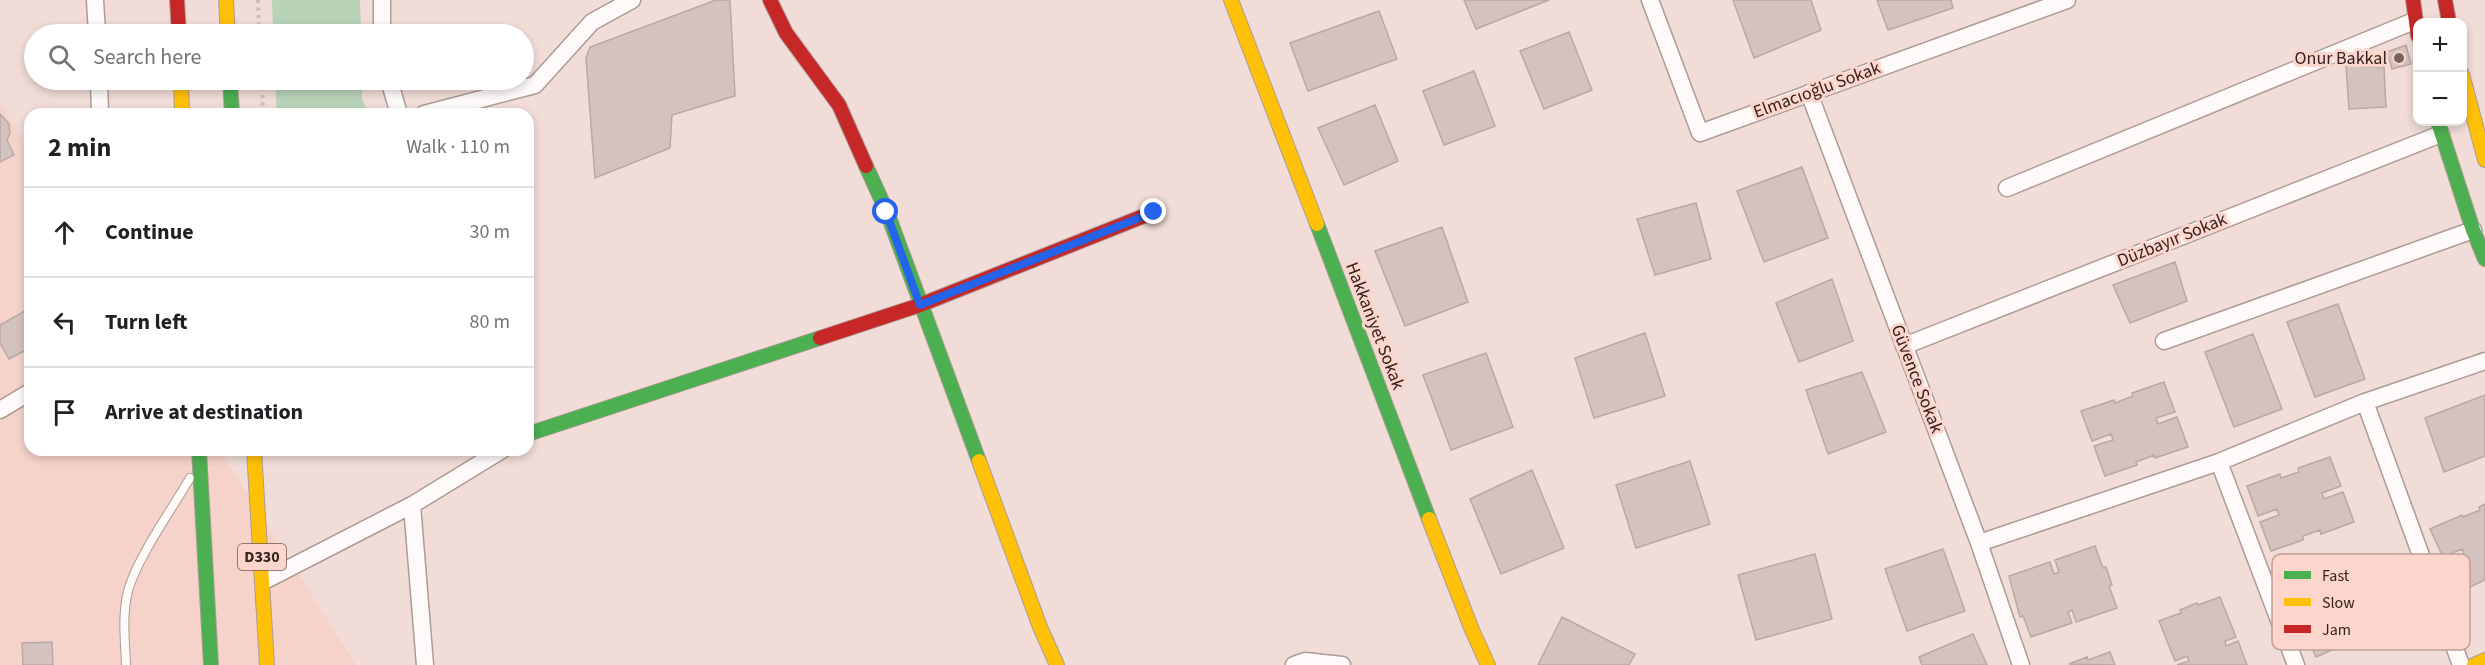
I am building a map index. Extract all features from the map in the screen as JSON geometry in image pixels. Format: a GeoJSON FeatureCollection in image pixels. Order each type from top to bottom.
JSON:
{"type":"FeatureCollection","features":[{"type":"Feature","properties":{"kind":"main road"},"geometry":{"type":"LineString","coordinates":[[177,0],[178,24]]}},
{"type":"Feature","properties":{"kind":"main road"},"geometry":{"type":"LineString","coordinates":[[226,0],[227,24]]}},
{"type":"Feature","properties":{"kind":"main road"},"geometry":{"type":"LineString","coordinates":[[770,0],[786,33],[839,105],[886,212],[1035,616],[1057,665]]}},
{"type":"Feature","properties":{"kind":"main road","name":"Hakkaniyet Sokak"},"geometry":{"type":"LineString","coordinates":[[1231,0],[1487,665]]}},
{"type":"Feature","properties":{"kind":"main road"},"geometry":{"type":"LineString","coordinates":[[2413,0],[2415,18]]}},
{"type":"Feature","properties":{"kind":"main road"},"geometry":{"type":"LineString","coordinates":[[2445,0],[2448,18]]}},
{"type":"Feature","properties":{"kind":"main road"},"geometry":{"type":"LineString","coordinates":[[181,90],[182,108]]}},
{"type":"Feature","properties":{"kind":"main road"},"geometry":{"type":"LineString","coordinates":[[231,90],[232,108]]}},
{"type":"Feature","properties":{"kind":"main road"},"geometry":{"type":"LineString","coordinates":[[2467,90],[2485,160]]}},
{"type":"Feature","properties":{"kind":"main road"},"geometry":{"type":"LineString","coordinates":[[2439,128],[2485,259]]}},
{"type":"Feature","properties":{"kind":"main road"},"geometry":{"type":"LineString","coordinates":[[534,432],[920,305],[1154,212]]}},
{"type":"Feature","properties":{"kind":"main road"},"geometry":{"type":"LineString","coordinates":[[199,456],[211,665]]}},
{"type":"Feature","properties":{"kind":"main road","name":"D330"},"geometry":{"type":"LineString","coordinates":[[254,456],[264,581],[267,665]]}},
{"type":"Feature","properties":{"kind":"main road"},"geometry":{"type":"LineString","coordinates":[[2474,665],[2485,660]]}},
{"type":"Feature","properties":{"kind":"street"},"geometry":{"type":"LineString","coordinates":[[95,0],[96,24]]}},
{"type":"Feature","properties":{"kind":"street"},"geometry":{"type":"LineString","coordinates":[[382,0],[382,24]]}},
{"type":"Feature","properties":{"kind":"street"},"geometry":{"type":"LineString","coordinates":[[534,85],[592,22],[632,0]]}},
{"type":"Feature","properties":{"kind":"street","name":"Elmacıoğlu Sokak"},"geometry":{"type":"LineString","coordinates":[[1650,0],[1700,133],[2067,0]]}},
{"type":"Feature","properties":{"kind":"street"},"geometry":{"type":"LineString","coordinates":[[2007,188],[2413,29]]}},
{"type":"Feature","properties":{"kind":"street"},"geometry":{"type":"LineString","coordinates":[[99,90],[100,108]]}},
{"type":"Feature","properties":{"kind":"street"},"geometry":{"type":"LineString","coordinates":[[392,90],[397,108]]}},
{"type":"Feature","properties":{"kind":"street"},"geometry":{"type":"LineString","coordinates":[[447,108],[516,90]]}},
{"type":"Feature","properties":{"kind":"street","name":"Güvence Sokak"},"geometry":{"type":"LineString","coordinates":[[1809,93],[1979,543],[2021,665]]}},
{"type":"Feature","properties":{"kind":"street","name":"Düzbayır Sokak"},"geometry":{"type":"LineString","coordinates":[[1904,346],[2439,128]]}},
{"type":"Feature","properties":{"kind":"street"},"geometry":{"type":"LineString","coordinates":[[2164,341],[2473,230]]}},
{"type":"Feature","properties":{"kind":"street"},"geometry":{"type":"LineString","coordinates":[[1979,543],[2219,462],[2365,402],[2485,361]]}},
{"type":"Feature","properties":{"kind":"street"},"geometry":{"type":"LineString","coordinates":[[0,410],[24,396]]}},
{"type":"Feature","properties":{"kind":"street"},"geometry":{"type":"LineString","coordinates":[[2365,402],[2420,554]]}},
{"type":"Feature","properties":{"kind":"street"},"geometry":{"type":"LineString","coordinates":[[264,581],[412,505],[492,456]]}},
{"type":"Feature","properties":{"kind":"street"},"geometry":{"type":"LineString","coordinates":[[2219,462],[2272,602]]}},
{"type":"Feature","properties":{"kind":"street"},"geometry":{"type":"LineString","coordinates":[[412,505],[425,665]]}},
{"type":"Feature","properties":{"kind":"street"},"geometry":{"type":"LineString","coordinates":[[2290,650],[2296,665]]}},
{"type":"Feature","properties":{"kind":"street"},"geometry":{"type":"LineString","coordinates":[[2456,650],[2461,665]]}},
{"type":"Feature","properties":{"kind":"street"},"geometry":{"type":"LineString","coordinates":[[1294,665],[1305,661],[1342,665]]}},
{"type":"Feature","properties":{"kind":"lane"},"geometry":{"type":"LineString","coordinates":[[126,665],[124,619],[129,591],[138,567],[199,456]]}},
{"type":"Feature","properties":{"kind":"path"},"geometry":{"type":"LineString","coordinates":[[258,0],[259,24]]}},
{"type":"Feature","properties":{"kind":"path"},"geometry":{"type":"LineString","coordinates":[[262,90],[263,108]]}},
{"type":"Feature","properties":{"kind":"shaded area"},"geometry":{"type":"Polygon","coordinates":[[[0,103],[24,141],[24,456],[224,456],[356,665],[0,665],[0,103]]]}},
{"type":"Feature","properties":{"kind":"green space"},"geometry":{"type":"Polygon","coordinates":[[[272,0],[360,0],[361,24],[273,24],[272,0]]]}},
{"type":"Feature","properties":{"kind":"green space"},"geometry":{"type":"Polygon","coordinates":[[[276,90],[362,90],[362,99],[366,108],[277,108],[276,90]]]}},
{"type":"Feature","properties":{"kind":"building"},"geometry":{"type":"Polygon","coordinates":[[[716,0],[730,0],[735,96],[672,115],[670,148],[595,178],[586,58],[590,47],[716,0]]]}},
{"type":"Feature","properties":{"kind":"building"},"geometry":{"type":"Polygon","coordinates":[[[1464,0],[1549,0],[1476,29],[1464,0]]]}},
{"type":"Feature","properties":{"kind":"building"},"geometry":{"type":"Polygon","coordinates":[[[1733,0],[1811,0],[1821,30],[1754,58],[1733,0]]]}},
{"type":"Feature","properties":{"kind":"building"},"geometry":{"type":"Polygon","coordinates":[[[1877,0],[1951,0],[1953,8],[1888,30],[1877,0]]]}},
{"type":"Feature","properties":{"kind":"building"},"geometry":{"type":"Polygon","coordinates":[[[1379,11],[1397,59],[1308,91],[1290,43],[1379,11]]]}},
{"type":"Feature","properties":{"kind":"building"},"geometry":{"type":"Polygon","coordinates":[[[1569,32],[1592,90],[1544,109],[1520,51],[1569,32]]]}},
{"type":"Feature","properties":{"kind":"building","name":"Onur Bakkal"},"geometry":{"type":"Polygon","coordinates":[[[2406,45],[2411,64],[2392,69],[2387,52],[2406,45]]]}},
{"type":"Feature","properties":{"kind":"building"},"geometry":{"type":"Polygon","coordinates":[[[2346,66],[2384,67],[2386,107],[2349,109],[2346,66]]]}},
{"type":"Feature","properties":{"kind":"building"},"geometry":{"type":"Polygon","coordinates":[[[1474,71],[1495,126],[1444,145],[1423,91],[1474,71]]]}},
{"type":"Feature","properties":{"kind":"building"},"geometry":{"type":"Polygon","coordinates":[[[1375,105],[1398,161],[1344,185],[1318,128],[1375,105]]]}},
{"type":"Feature","properties":{"kind":"building"},"geometry":{"type":"Polygon","coordinates":[[[0,114],[9,124],[10,133],[7,140],[14,155],[0,162],[0,114]]]}},
{"type":"Feature","properties":{"kind":"building"},"geometry":{"type":"Polygon","coordinates":[[[1802,167],[1828,238],[1764,262],[1737,191],[1802,167]]]}},
{"type":"Feature","properties":{"kind":"building"},"geometry":{"type":"Polygon","coordinates":[[[1696,203],[1711,259],[1655,275],[1637,219],[1696,203]]]}},
{"type":"Feature","properties":{"kind":"building"},"geometry":{"type":"Polygon","coordinates":[[[1442,227],[1468,302],[1405,326],[1375,251],[1442,227]]]}},
{"type":"Feature","properties":{"kind":"building"},"geometry":{"type":"Polygon","coordinates":[[[2175,262],[2187,301],[2130,323],[2113,285],[2175,262]]]}},
{"type":"Feature","properties":{"kind":"building"},"geometry":{"type":"Polygon","coordinates":[[[1832,279],[1853,341],[1799,362],[1776,303],[1832,279]]]}},
{"type":"Feature","properties":{"kind":"building"},"geometry":{"type":"Polygon","coordinates":[[[2338,304],[2365,379],[2315,397],[2287,322],[2338,304]]]}},
{"type":"Feature","properties":{"kind":"building"},"geometry":{"type":"Polygon","coordinates":[[[24,311],[24,351],[9,359],[0,343],[0,325],[24,311]]]}},
{"type":"Feature","properties":{"kind":"building"},"geometry":{"type":"Polygon","coordinates":[[[1645,333],[1665,396],[1594,418],[1575,358],[1645,333]]]}},
{"type":"Feature","properties":{"kind":"building"},"geometry":{"type":"Polygon","coordinates":[[[2253,334],[2282,409],[2234,427],[2205,352],[2253,334]]]}},
{"type":"Feature","properties":{"kind":"building"},"geometry":{"type":"Polygon","coordinates":[[[1486,353],[1513,427],[1451,450],[1423,375],[1486,353]]]}},
{"type":"Feature","properties":{"kind":"building"},"geometry":{"type":"Polygon","coordinates":[[[1862,372],[1886,432],[1828,454],[1806,390],[1862,372]]]}},
{"type":"Feature","properties":{"kind":"building"},"geometry":{"type":"Polygon","coordinates":[[[2164,382],[2175,412],[2156,418],[2158,424],[2177,417],[2188,447],[2155,458],[2154,455],[2136,462],[2137,465],[2105,476],[2094,446],[2113,440],[2111,434],[2092,441],[2081,411],[2114,400],[2115,403],[2133,396],[2132,393],[2164,382]]]}},
{"type":"Feature","properties":{"kind":"building"},"geometry":{"type":"Polygon","coordinates":[[[2485,395],[2485,456],[2444,472],[2425,418],[2485,395]]]}},
{"type":"Feature","properties":{"kind":"building"},"geometry":{"type":"Polygon","coordinates":[[[2330,457],[2341,486],[2322,493],[2324,499],[2343,492],[2354,522],[2321,534],[2320,530],[2303,536],[2303,540],[2271,551],[2260,522],[2279,515],[2277,509],[2258,516],[2247,486],[2280,474],[2281,478],[2299,472],[2298,468],[2330,457]]]}},
{"type":"Feature","properties":{"kind":"building"},"geometry":{"type":"Polygon","coordinates":[[[1690,461],[1710,524],[1636,548],[1616,485],[1690,461]]]}},
{"type":"Feature","properties":{"kind":"building"},"geometry":{"type":"Polygon","coordinates":[[[1532,470],[1564,548],[1501,574],[1470,499],[1532,470]]]}},
{"type":"Feature","properties":{"kind":"building"},"geometry":{"type":"Polygon","coordinates":[[[2485,504],[2485,580],[2470,587],[2470,554],[2464,554],[2462,549],[2450,554],[2442,554],[2430,529],[2480,510],[2479,507],[2485,504]]]}},
{"type":"Feature","properties":{"kind":"building"},"geometry":{"type":"Polygon","coordinates":[[[2095,546],[2103,568],[2106,567],[2112,585],[2109,586],[2117,608],[2076,622],[2072,610],[2068,612],[2072,623],[2031,637],[2023,616],[2020,617],[2009,576],[2050,562],[2054,574],[2059,572],[2055,560],[2095,546]]]}},
{"type":"Feature","properties":{"kind":"building"},"geometry":{"type":"Polygon","coordinates":[[[1943,549],[1965,611],[1907,631],[1885,569],[1943,549]]]}},
{"type":"Feature","properties":{"kind":"building"},"geometry":{"type":"Polygon","coordinates":[[[1815,554],[1832,619],[1756,640],[1738,575],[1815,554]]]}},
{"type":"Feature","properties":{"kind":"building"},"geometry":{"type":"Polygon","coordinates":[[[2220,597],[2236,637],[2225,641],[2226,646],[2238,641],[2247,665],[2177,665],[2189,661],[2187,656],[2175,661],[2159,621],[2181,613],[2180,610],[2197,603],[2198,605],[2220,597]]]}},
{"type":"Feature","properties":{"kind":"building"},"geometry":{"type":"Polygon","coordinates":[[[1562,617],[1635,654],[1629,665],[1538,665],[1562,617]]]}},
{"type":"Feature","properties":{"kind":"building"},"geometry":{"type":"Polygon","coordinates":[[[1973,634],[1987,665],[1922,665],[1919,657],[1973,634]]]}},
{"type":"Feature","properties":{"kind":"building"},"geometry":{"type":"Polygon","coordinates":[[[52,642],[53,665],[23,665],[22,643],[52,642]]]}},
{"type":"Feature","properties":{"kind":"building"},"geometry":{"type":"Polygon","coordinates":[[[2313,650],[2332,650],[2316,657],[2313,650]]]}},
{"type":"Feature","properties":{"kind":"building"},"geometry":{"type":"Polygon","coordinates":[[[2110,652],[2115,665],[2069,664],[2087,657],[2088,660],[2110,652]]]}},
{"type":"Feature","properties":{"kind":"traffic: fast"},"geometry":{"type":"LineString","coordinates":[[231,90],[232,108]]}},
{"type":"Feature","properties":{"kind":"traffic: fast"},"geometry":{"type":"LineString","coordinates":[[2439,126],[2473,230],[2485,259]]}},
{"type":"Feature","properties":{"kind":"traffic: fast"},"geometry":{"type":"LineString","coordinates":[[866,166],[887,212],[979,461]]}},
{"type":"Feature","properties":{"kind":"traffic: fast"},"geometry":{"type":"LineString","coordinates":[[1317,224],[1429,519]]}},
{"type":"Feature","properties":{"kind":"traffic: fast"},"geometry":{"type":"LineString","coordinates":[[534,432],[820,338]]}},
{"type":"Feature","properties":{"kind":"traffic: fast"},"geometry":{"type":"LineString","coordinates":[[199,456],[211,665]]}},
{"type":"Feature","properties":{"kind":"traffic: slow"},"geometry":{"type":"LineString","coordinates":[[226,0],[227,24]]}},
{"type":"Feature","properties":{"kind":"traffic: slow"},"geometry":{"type":"LineString","coordinates":[[1231,0],[1317,224]]}},
{"type":"Feature","properties":{"kind":"traffic: slow"},"geometry":{"type":"LineString","coordinates":[[181,90],[182,108]]}},
{"type":"Feature","properties":{"kind":"traffic: slow"},"geometry":{"type":"LineString","coordinates":[[2467,93],[2485,160]]}},
{"type":"Feature","properties":{"kind":"traffic: slow"},"geometry":{"type":"LineString","coordinates":[[254,456],[267,665]]}},
{"type":"Feature","properties":{"kind":"traffic: slow"},"geometry":{"type":"LineString","coordinates":[[979,461],[1040,627],[1057,665]]}},
{"type":"Feature","properties":{"kind":"traffic: slow"},"geometry":{"type":"LineString","coordinates":[[1429,519],[1488,665]]}},
{"type":"Feature","properties":{"kind":"traffic: slow"},"geometry":{"type":"LineString","coordinates":[[2474,665],[2485,660]]}},
{"type":"Feature","properties":{"kind":"traffic: jam"},"geometry":{"type":"LineString","coordinates":[[177,0],[178,24]]}},
{"type":"Feature","properties":{"kind":"traffic: jam"},"geometry":{"type":"LineString","coordinates":[[770,0],[786,33],[839,105],[866,166]]}},
{"type":"Feature","properties":{"kind":"traffic: jam"},"geometry":{"type":"LineString","coordinates":[[2413,0],[2416,18]]}},
{"type":"Feature","properties":{"kind":"traffic: jam"},"geometry":{"type":"LineString","coordinates":[[2445,0],[2448,18]]}},
{"type":"Feature","properties":{"kind":"traffic: jam"},"geometry":{"type":"LineString","coordinates":[[820,338],[920,305],[1154,212]]}},
{"type":"Feature","properties":{"kind":"place","name":"Onur Bakkal"},"geometry":{"type":"Point","coordinates":[2399,58]}},
{"type":"Feature","properties":{"kind":"route"},"geometry":{"type":"LineString","coordinates":[[886,212],[920,305],[1154,212]]}}]}
